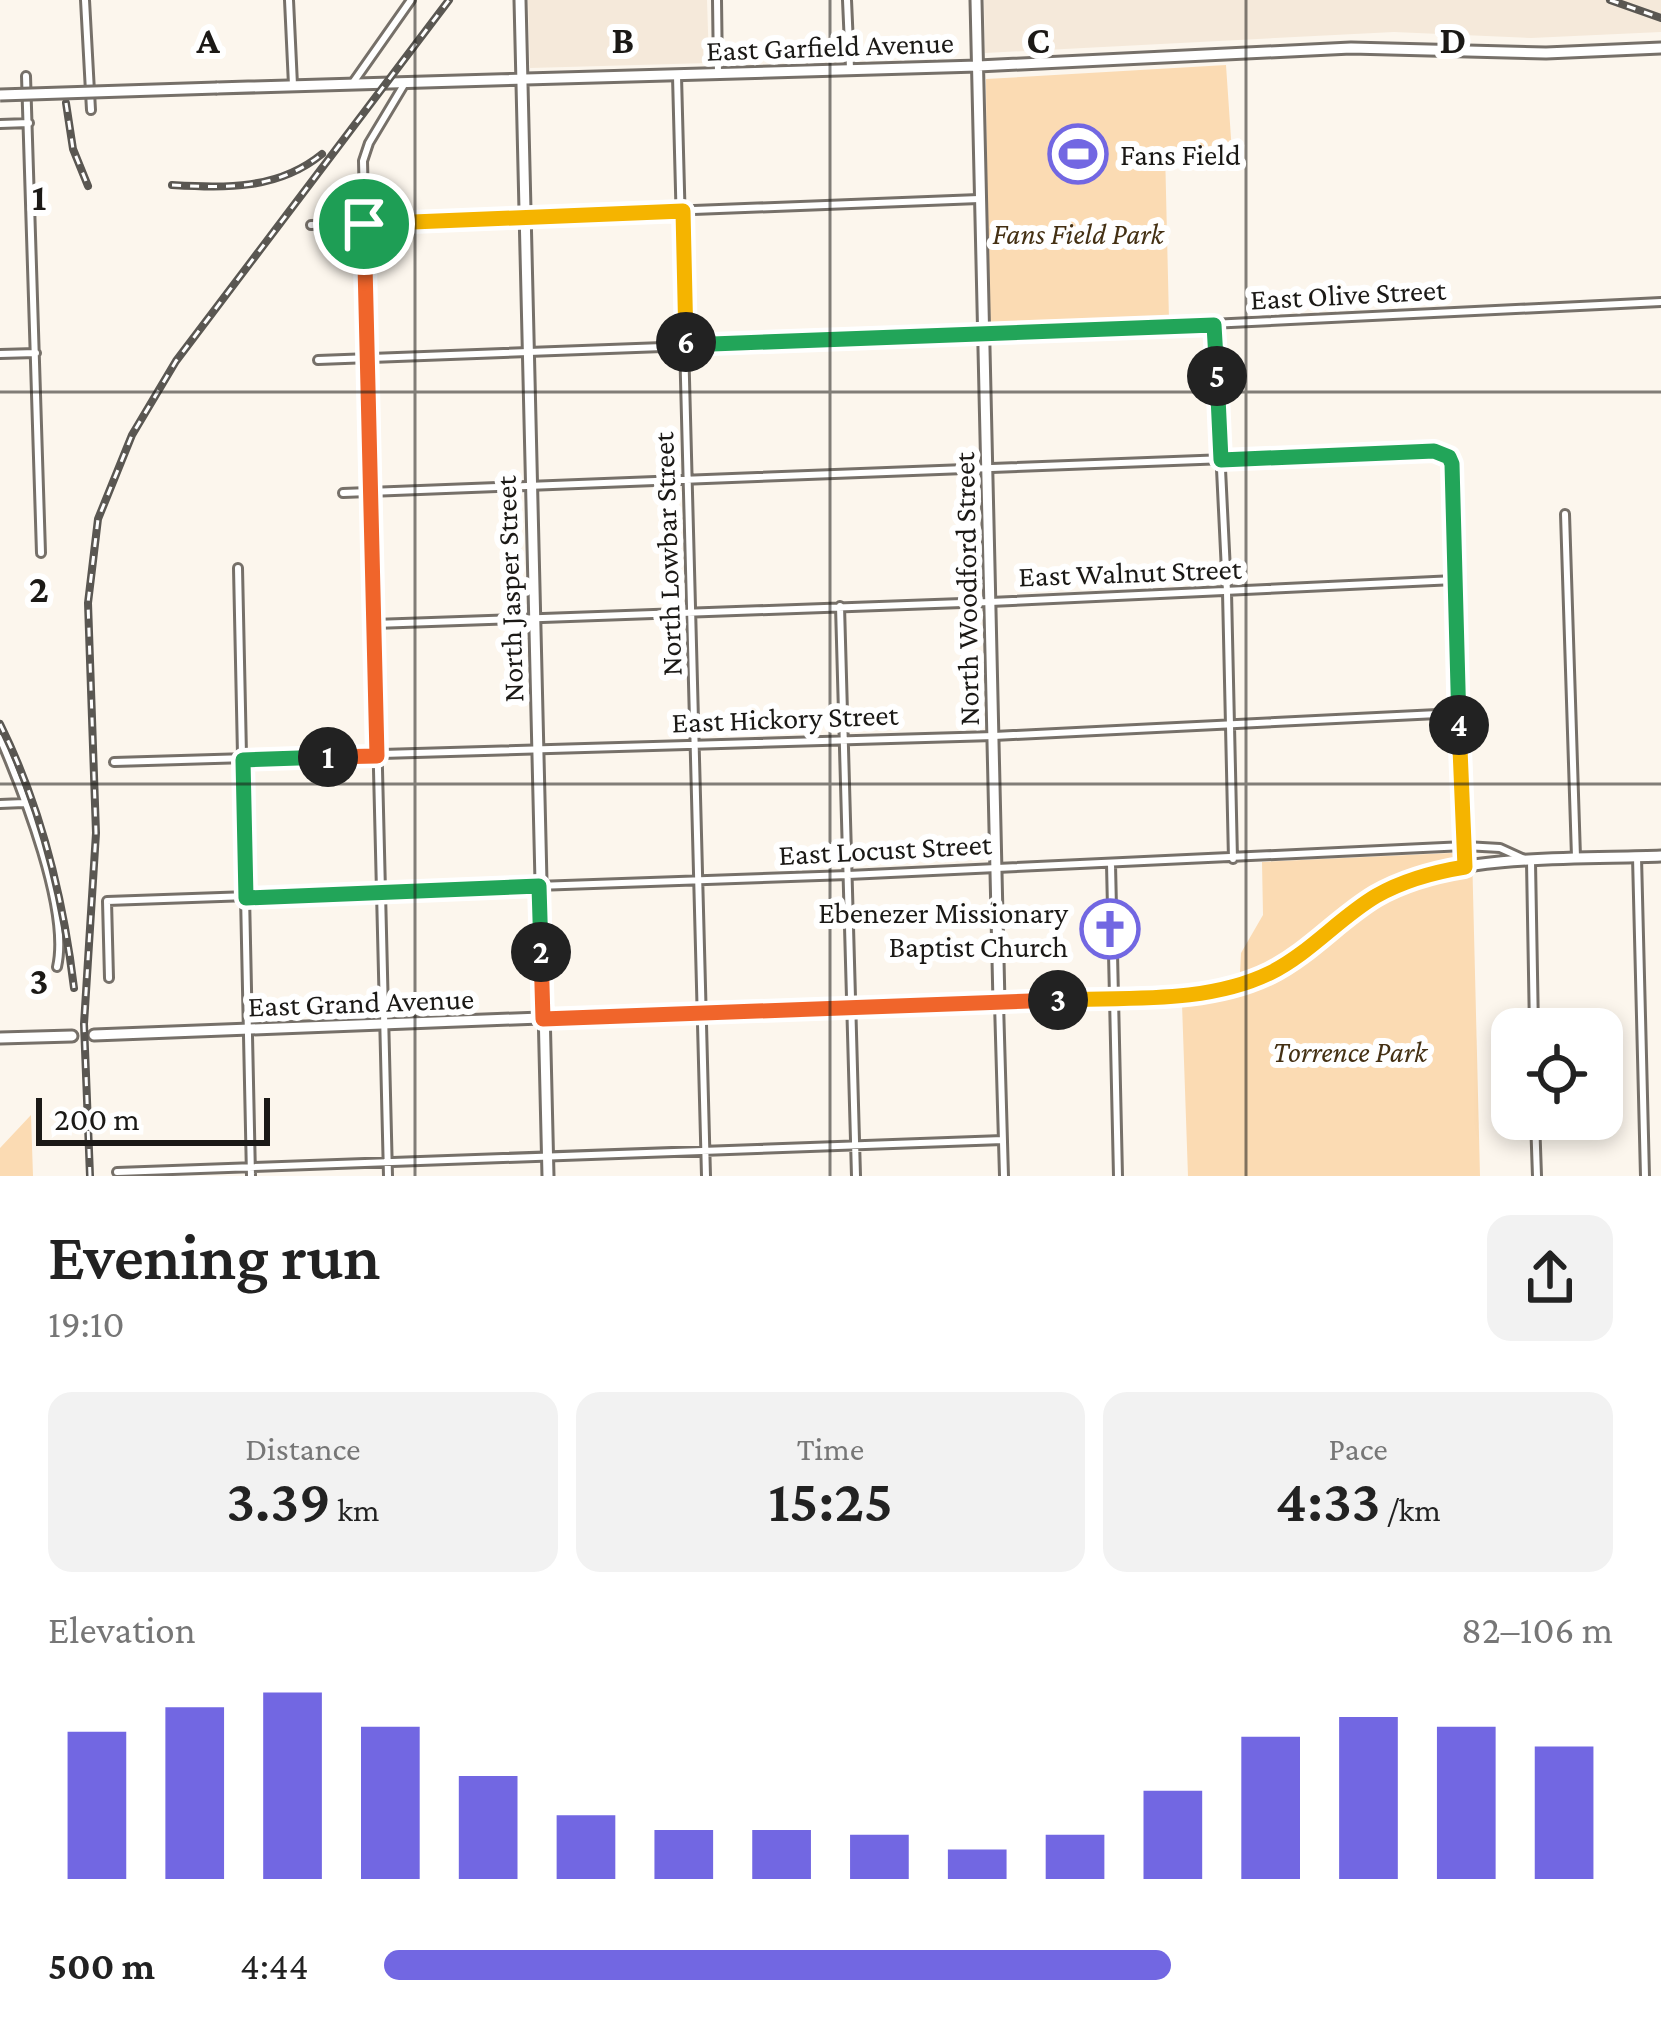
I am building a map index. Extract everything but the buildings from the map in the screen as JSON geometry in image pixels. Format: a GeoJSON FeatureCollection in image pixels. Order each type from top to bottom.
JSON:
{"type":"FeatureCollection","features":[{"type":"Feature","properties":{"kind":"street"},"geometry":{"type":"LineString","coordinates":[[86,0],[91,110]]}},
{"type":"Feature","properties":{"kind":"street"},"geometry":{"type":"LineString","coordinates":[[289,0],[292,86]]}},
{"type":"Feature","properties":{"kind":"street"},"geometry":{"type":"LineString","coordinates":[[352,84],[411,0]]}},
{"type":"Feature","properties":{"kind":"street","name":"North Jasper Street"},"geometry":{"type":"LineString","coordinates":[[520,0],[548,1176]]}},
{"type":"Feature","properties":{"kind":"street"},"geometry":{"type":"LineString","coordinates":[[717,0],[718,74]]}},
{"type":"Feature","properties":{"kind":"street"},"geometry":{"type":"LineString","coordinates":[[848,0],[850,68]]}},
{"type":"Feature","properties":{"kind":"street","name":"North Woodford Street"},"geometry":{"type":"LineString","coordinates":[[976,0],[1004,1176]]}},
{"type":"Feature","properties":{"kind":"street","name":"East Garfield Avenue"},"geometry":{"type":"LineString","coordinates":[[0,95],[978,66],[1351,48],[1546,53],[1661,48]]}},
{"type":"Feature","properties":{"kind":"street","name":"North Lowbar Street"},"geometry":{"type":"LineString","coordinates":[[677,75],[706,1176]]}},
{"type":"Feature","properties":{"kind":"street"},"geometry":{"type":"LineString","coordinates":[[26,76],[41,553]]}},
{"type":"Feature","properties":{"kind":"street"},"geometry":{"type":"LineString","coordinates":[[388,1176],[363,161],[405,83]]}},
{"type":"Feature","properties":{"kind":"street"},"geometry":{"type":"LineString","coordinates":[[0,124],[29,123]]}},
{"type":"Feature","properties":{"kind":"street"},"geometry":{"type":"LineString","coordinates":[[311,225],[980,199]]}},
{"type":"Feature","properties":{"kind":"street","name":"East Olive Street"},"geometry":{"type":"LineString","coordinates":[[318,360],[983,335],[1661,302]]}},
{"type":"Feature","properties":{"kind":"street"},"geometry":{"type":"LineString","coordinates":[[1214,325],[1233,859]]}},
{"type":"Feature","properties":{"kind":"street"},"geometry":{"type":"LineString","coordinates":[[0,354],[36,353]]}},
{"type":"Feature","properties":{"kind":"street"},"geometry":{"type":"LineString","coordinates":[[343,493],[1434,451],[1449,457],[1452,464],[1465,867]]}},
{"type":"Feature","properties":{"kind":"street"},"geometry":{"type":"LineString","coordinates":[[1565,514],[1576,860]]}},
{"type":"Feature","properties":{"kind":"street"},"geometry":{"type":"LineString","coordinates":[[238,568],[251,1176]]}},
{"type":"Feature","properties":{"kind":"street","name":"East Walnut Street"},"geometry":{"type":"LineString","coordinates":[[374,624],[1455,580]]}},
{"type":"Feature","properties":{"kind":"street"},"geometry":{"type":"LineString","coordinates":[[841,606],[856,1176]]}},
{"type":"Feature","properties":{"kind":"street","name":"East Hickory Street"},"geometry":{"type":"LineString","coordinates":[[114,762],[994,736],[1458,713]]}},
{"type":"Feature","properties":{"kind":"street"},"geometry":{"type":"LineString","coordinates":[[0,738],[55,909],[57,967]]}},
{"type":"Feature","properties":{"kind":"street"},"geometry":{"type":"LineString","coordinates":[[0,804],[24,803]]}},
{"type":"Feature","properties":{"kind":"street","name":"East Locust Street"},"geometry":{"type":"LineString","coordinates":[[109,978],[107,901],[700,881],[1465,846],[1500,848],[1531,862],[1661,856]]}},
{"type":"Feature","properties":{"kind":"street"},"geometry":{"type":"LineString","coordinates":[[1637,857],[1645,1176]]}},
{"type":"Feature","properties":{"kind":"street"},"geometry":{"type":"LineString","coordinates":[[1531,862],[1534,1008]]}},
{"type":"Feature","properties":{"kind":"street","name":"East Grand Avenue"},"geometry":{"type":"LineString","coordinates":[[94,1035],[1194,993],[1235,986],[1292,959],[1376,896],[1410,880],[1465,867],[1531,862]]}},
{"type":"Feature","properties":{"kind":"street"},"geometry":{"type":"LineString","coordinates":[[1111,864],[1118,1176]]}},
{"type":"Feature","properties":{"kind":"street"},"geometry":{"type":"LineString","coordinates":[[0,1038],[72,1036]]}},
{"type":"Feature","properties":{"kind":"street"},"geometry":{"type":"LineString","coordinates":[[117,1172],[1003,1140]]}},
{"type":"Feature","properties":{"kind":"street"},"geometry":{"type":"LineString","coordinates":[[1536,1140],[1537,1176]]}},
{"type":"Feature","properties":{"kind":"shaded area"},"geometry":{"type":"Polygon","coordinates":[[[528,0],[707,0],[709,63],[530,68],[528,0]]]}},
{"type":"Feature","properties":{"kind":"shaded area"},"geometry":{"type":"Polygon","coordinates":[[[984,0],[1661,0],[1661,32],[1531,38],[1394,32],[985,53],[984,0]]]}},
{"type":"Feature","properties":{"kind":"green space","name":"Fans Field Park"},"geometry":{"type":"Polygon","coordinates":[[[1226,65],[1232,153],[1165,150],[1169,320],[988,330],[986,79],[1226,65]]]}},
{"type":"Feature","properties":{"kind":"green space","name":"Torrence Park"},"geometry":{"type":"Polygon","coordinates":[[[1472,852],[1480,1176],[1188,1176],[1182,1004],[1239,992],[1241,953],[1263,915],[1262,862],[1472,852]]]}},
{"type":"Feature","properties":{"kind":"green space"},"geometry":{"type":"Polygon","coordinates":[[[31,1115],[33,1176],[0,1176],[0,1148],[31,1115]]]}},
{"type":"Feature","properties":{"kind":"railway"},"geometry":{"type":"LineString","coordinates":[[90,1176],[84,1024],[96,833],[88,603],[98,519],[132,435],[176,361],[449,0]]}},
{"type":"Feature","properties":{"kind":"railway"},"geometry":{"type":"LineString","coordinates":[[1610,0],[1661,18]]}},
{"type":"Feature","properties":{"kind":"railway"},"geometry":{"type":"LineString","coordinates":[[66,103],[73,149],[88,186]]}},
{"type":"Feature","properties":{"kind":"railway"},"geometry":{"type":"LineString","coordinates":[[172,185],[251,184],[288,174],[322,154]]}},
{"type":"Feature","properties":{"kind":"railway"},"geometry":{"type":"LineString","coordinates":[[0,724],[48,853],[74,988]]}},
{"type":"Feature","properties":{"kind":"place","name":"Fans Field"},"geometry":{"type":"Point","coordinates":[1078,154]}},
{"type":"Feature","properties":{"kind":"place","name":"Ebenezer Missionary Baptist Church"},"geometry":{"type":"Point","coordinates":[1110,929]}},
{"type":"Feature","properties":{"kind":"route"},"geometry":{"type":"LineString","coordinates":[[683,211],[686,345],[1214,325],[1221,460],[1434,451],[1449,457],[1465,867],[1410,880],[1376,896],[1270,973],[1220,990],[543,1019],[539,886],[246,898],[243,760],[377,756],[364,224],[683,211]]}}]}
